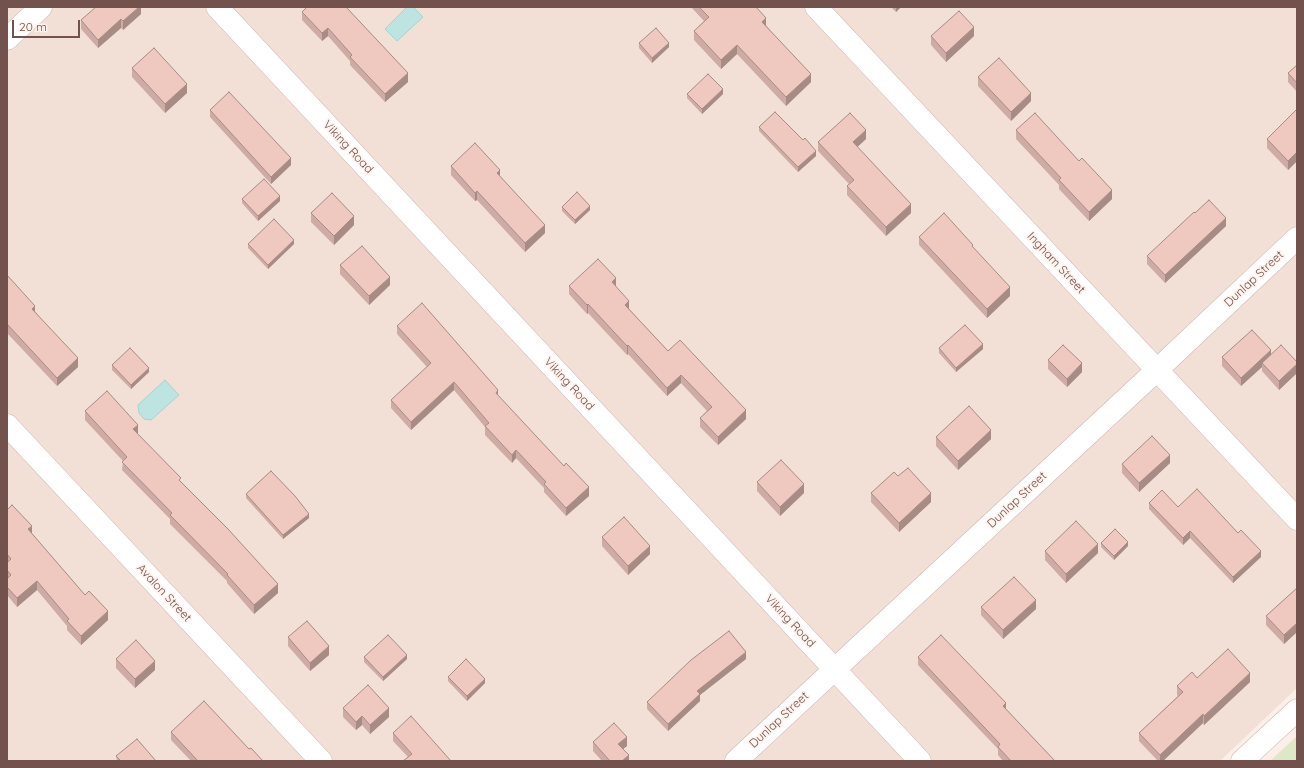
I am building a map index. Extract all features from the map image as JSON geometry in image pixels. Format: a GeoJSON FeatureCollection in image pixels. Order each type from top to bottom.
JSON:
{"type":"FeatureCollection","features":[{"type":"Feature","properties":{"kind":"street"},"geometry":{"type":"LineString","coordinates":[[7,39],[42,7]]}},
{"type":"Feature","properties":{"kind":"street","name":"Viking Road"},"geometry":{"type":"LineString","coordinates":[[217,7],[920,761]]}},
{"type":"Feature","properties":{"kind":"street","name":"Ingham Street"},"geometry":{"type":"LineString","coordinates":[[816,7],[1297,519]]}},
{"type":"Feature","properties":{"kind":"street","name":"Dunlap Street"},"geometry":{"type":"LineString","coordinates":[[736,761],[1297,238]]}},
{"type":"Feature","properties":{"kind":"street","name":"Avalon Street"},"geometry":{"type":"LineString","coordinates":[[7,425],[321,761]]}},
{"type":"Feature","properties":{"kind":"street"},"geometry":{"type":"LineString","coordinates":[[1242,761],[1297,710]]}},
{"type":"Feature","properties":{"kind":"shaded area"},"geometry":{"type":"Polygon","coordinates":[[[7,7],[1297,7],[1297,688],[1220,761],[7,761],[7,7]]]}},
{"type":"Feature","properties":{"kind":"green space"},"geometry":{"type":"Polygon","coordinates":[[[1297,736],[1297,761],[1270,761],[1297,736]]]}},
{"type":"Feature","properties":{"kind":"water"},"geometry":{"type":"Polygon","coordinates":[[[407,7],[413,7],[423,17],[397,41],[385,29],[407,7]]]}},
{"type":"Feature","properties":{"kind":"water"},"geometry":{"type":"Polygon","coordinates":[[[165,380],[179,395],[151,420],[144,419],[139,413],[138,405],[165,380]]]}},
{"type":"Feature","properties":{"kind":"building"},"geometry":{"type":"Polygon","coordinates":[[[96,7],[139,7],[123,21],[121,19],[98,40],[81,20],[96,7]]]}},
{"type":"Feature","properties":{"kind":"building"},"geometry":{"type":"Polygon","coordinates":[[[307,7],[346,7],[408,73],[385,94],[350,57],[352,55],[328,28],[322,33],[302,12],[307,7]]]}},
{"type":"Feature","properties":{"kind":"building"},"geometry":{"type":"Polygon","coordinates":[[[699,7],[756,7],[766,18],[762,22],[811,74],[786,97],[737,45],[721,60],[694,31],[709,17],[699,7]]]}},
{"type":"Feature","properties":{"kind":"building"},"geometry":{"type":"Polygon","coordinates":[[[959,11],[974,27],[946,53],[931,36],[959,11]]]}},
{"type":"Feature","properties":{"kind":"building"},"geometry":{"type":"Polygon","coordinates":[[[656,28],[669,43],[652,58],[639,43],[656,28]]]}},
{"type":"Feature","properties":{"kind":"building"},"geometry":{"type":"Polygon","coordinates":[[[154,48],[187,84],[165,104],[132,68],[154,48]]]}},
{"type":"Feature","properties":{"kind":"building"},"geometry":{"type":"Polygon","coordinates":[[[999,58],[1031,93],[1011,112],[978,77],[999,58]]]}},
{"type":"Feature","properties":{"kind":"building"},"geometry":{"type":"Polygon","coordinates":[[[1297,65],[1297,83],[1288,73],[1297,65]]]}},
{"type":"Feature","properties":{"kind":"building"},"geometry":{"type":"Polygon","coordinates":[[[708,74],[723,89],[702,109],[687,94],[708,74]]]}},
{"type":"Feature","properties":{"kind":"building"},"geometry":{"type":"Polygon","coordinates":[[[229,92],[291,158],[271,177],[210,110],[229,92]]]}},
{"type":"Feature","properties":{"kind":"building"},"geometry":{"type":"Polygon","coordinates":[[[1297,109],[1297,152],[1288,161],[1267,139],[1297,109]]]}},
{"type":"Feature","properties":{"kind":"building"},"geometry":{"type":"Polygon","coordinates":[[[775,112],[803,140],[805,138],[816,151],[798,167],[759,127],[775,112]]]}},
{"type":"Feature","properties":{"kind":"building"},"geometry":{"type":"Polygon","coordinates":[[[850,113],[866,130],[853,142],[911,204],[886,227],[847,186],[854,180],[818,142],[850,113]]]}},
{"type":"Feature","properties":{"kind":"building"},"geometry":{"type":"Polygon","coordinates":[[[1035,113],[1079,161],[1082,158],[1112,190],[1089,212],[1059,180],[1061,178],[1016,130],[1035,113]]]}},
{"type":"Feature","properties":{"kind":"building"},"geometry":{"type":"Polygon","coordinates":[[[475,143],[500,170],[497,173],[545,225],[525,243],[477,191],[475,193],[451,166],[475,143]]]}},
{"type":"Feature","properties":{"kind":"building"},"geometry":{"type":"Polygon","coordinates":[[[264,179],[280,196],[258,216],[242,199],[264,179]]]}},
{"type":"Feature","properties":{"kind":"building"},"geometry":{"type":"Polygon","coordinates":[[[577,192],[590,206],[575,220],[562,207],[577,192]]]}},
{"type":"Feature","properties":{"kind":"building"},"geometry":{"type":"Polygon","coordinates":[[[332,193],[354,216],[334,236],[311,213],[332,193]]]}},
{"type":"Feature","properties":{"kind":"building"},"geometry":{"type":"Polygon","coordinates":[[[1209,200],[1226,218],[1165,275],[1147,256],[1209,200]]]}},
{"type":"Feature","properties":{"kind":"building"},"geometry":{"type":"Polygon","coordinates":[[[944,213],[1010,287],[987,309],[919,237],[944,213]]]}},
{"type":"Feature","properties":{"kind":"building"},"geometry":{"type":"Polygon","coordinates":[[[274,219],[294,240],[268,265],[248,244],[274,219]]]}},
{"type":"Feature","properties":{"kind":"building"},"geometry":{"type":"Polygon","coordinates":[[[362,246],[390,277],[369,296],[340,265],[362,246]]]}},
{"type":"Feature","properties":{"kind":"building"},"geometry":{"type":"Polygon","coordinates":[[[598,259],[616,278],[612,282],[629,301],[625,305],[668,351],[680,340],[746,410],[718,437],[700,418],[712,407],[681,375],[667,388],[628,345],[627,346],[569,286],[598,259]]]}},
{"type":"Feature","properties":{"kind":"building"},"geometry":{"type":"Polygon","coordinates":[[[7,275],[35,306],[32,309],[78,358],[57,378],[7,324],[7,275]]]}},
{"type":"Feature","properties":{"kind":"building"},"geometry":{"type":"Polygon","coordinates":[[[422,303],[498,390],[496,393],[564,466],[566,463],[589,487],[566,508],[544,484],[546,482],[516,450],[512,455],[485,426],[489,423],[454,382],[411,422],[391,400],[431,363],[397,326],[422,303]]]}},
{"type":"Feature","properties":{"kind":"building"},"geometry":{"type":"Polygon","coordinates":[[[965,325],[983,344],[956,368],[939,348],[965,325]]]}},
{"type":"Feature","properties":{"kind":"building"},"geometry":{"type":"Polygon","coordinates":[[[1252,330],[1271,350],[1241,378],[1222,357],[1252,330]]]}},
{"type":"Feature","properties":{"kind":"building"},"geometry":{"type":"Polygon","coordinates":[[[1063,345],[1082,363],[1067,379],[1048,360],[1063,345]]]}},
{"type":"Feature","properties":{"kind":"building"},"geometry":{"type":"Polygon","coordinates":[[[1281,345],[1297,362],[1297,364],[1279,381],[1262,363],[1281,345]]]}},
{"type":"Feature","properties":{"kind":"building"},"geometry":{"type":"Polygon","coordinates":[[[130,348],[149,368],[131,385],[112,365],[130,348]]]}},
{"type":"Feature","properties":{"kind":"building"},"geometry":{"type":"Polygon","coordinates":[[[107,391],[138,425],[133,429],[181,478],[179,480],[228,529],[278,584],[254,605],[227,575],[228,574],[170,515],[172,513],[122,462],[127,457],[85,411],[107,391]]]}},
{"type":"Feature","properties":{"kind":"building"},"geometry":{"type":"Polygon","coordinates":[[[969,406],[991,430],[958,461],[936,437],[969,406]]]}},
{"type":"Feature","properties":{"kind":"building"},"geometry":{"type":"Polygon","coordinates":[[[1152,436],[1170,455],[1139,483],[1122,464],[1152,436]]]}},
{"type":"Feature","properties":{"kind":"building"},"geometry":{"type":"Polygon","coordinates":[[[781,460],[804,484],[780,507],[757,482],[781,460]]]}},
{"type":"Feature","properties":{"kind":"building"},"geometry":{"type":"Polygon","coordinates":[[[908,468],[931,493],[899,523],[871,493],[894,472],[898,476],[908,468]]]}},
{"type":"Feature","properties":{"kind":"building"},"geometry":{"type":"Polygon","coordinates":[[[271,471],[295,496],[309,514],[283,535],[246,494],[271,471]]]}},
{"type":"Feature","properties":{"kind":"building"},"geometry":{"type":"Polygon","coordinates":[[[1197,489],[1238,533],[1241,530],[1261,551],[1233,577],[1190,531],[1183,538],[1149,503],[1162,490],[1178,507],[1197,489]]]}},
{"type":"Feature","properties":{"kind":"building"},"geometry":{"type":"Polygon","coordinates":[[[12,505],[32,526],[28,529],[85,595],[89,591],[108,611],[81,636],[67,621],[69,619],[37,581],[17,598],[7,587],[7,579],[11,575],[7,570],[7,563],[11,559],[7,554],[7,510],[12,505]]]}},
{"type":"Feature","properties":{"kind":"building"},"geometry":{"type":"Polygon","coordinates":[[[624,517],[650,546],[628,566],[602,537],[624,517]]]}},
{"type":"Feature","properties":{"kind":"building"},"geometry":{"type":"Polygon","coordinates":[[[1076,521],[1098,544],[1066,574],[1045,551],[1076,521]]]}},
{"type":"Feature","properties":{"kind":"building"},"geometry":{"type":"Polygon","coordinates":[[[1115,529],[1128,542],[1114,556],[1101,543],[1115,529]]]}},
{"type":"Feature","properties":{"kind":"building"},"geometry":{"type":"Polygon","coordinates":[[[1014,577],[1036,600],[1003,630],[981,607],[1014,577]]]}},
{"type":"Feature","properties":{"kind":"building"},"geometry":{"type":"Polygon","coordinates":[[[1297,588],[1297,623],[1284,635],[1266,616],[1297,588]]]}},
{"type":"Feature","properties":{"kind":"building"},"geometry":{"type":"Polygon","coordinates":[[[307,621],[329,646],[310,663],[288,637],[307,621]]]}},
{"type":"Feature","properties":{"kind":"building"},"geometry":{"type":"Polygon","coordinates":[[[729,631],[746,652],[697,691],[700,694],[668,724],[647,702],[691,660],[729,631]]]}},
{"type":"Feature","properties":{"kind":"building"},"geometry":{"type":"Polygon","coordinates":[[[388,635],[407,655],[383,677],[364,657],[388,635]]]}},
{"type":"Feature","properties":{"kind":"building"},"geometry":{"type":"Polygon","coordinates":[[[941,635],[1006,703],[1003,706],[1055,761],[1011,761],[998,747],[1000,744],[918,657],[941,635]]]}},
{"type":"Feature","properties":{"kind":"building"},"geometry":{"type":"Polygon","coordinates":[[[136,640],[155,661],[135,679],[116,659],[136,640]]]}},
{"type":"Feature","properties":{"kind":"building"},"geometry":{"type":"Polygon","coordinates":[[[1228,649],[1250,673],[1204,716],[1203,714],[1160,755],[1139,733],[1183,692],[1177,686],[1192,672],[1197,678],[1228,649]]]}},
{"type":"Feature","properties":{"kind":"building"},"geometry":{"type":"Polygon","coordinates":[[[466,659],[485,679],[467,696],[448,677],[466,659]]]}},
{"type":"Feature","properties":{"kind":"building"},"geometry":{"type":"Polygon","coordinates":[[[368,685],[389,708],[370,725],[362,716],[356,722],[343,708],[368,685]]]}},
{"type":"Feature","properties":{"kind":"building"},"geometry":{"type":"Polygon","coordinates":[[[204,701],[249,749],[251,748],[263,761],[198,761],[171,732],[204,701]]]}},
{"type":"Feature","properties":{"kind":"building"},"geometry":{"type":"Polygon","coordinates":[[[411,716],[451,761],[403,761],[412,754],[393,733],[411,716]]]}},
{"type":"Feature","properties":{"kind":"building"},"geometry":{"type":"Polygon","coordinates":[[[614,723],[627,737],[618,744],[629,755],[622,761],[610,761],[593,742],[614,723]]]}},
{"type":"Feature","properties":{"kind":"building"},"geometry":{"type":"Polygon","coordinates":[[[137,739],[156,761],[121,761],[116,756],[137,739]]]}}]}
